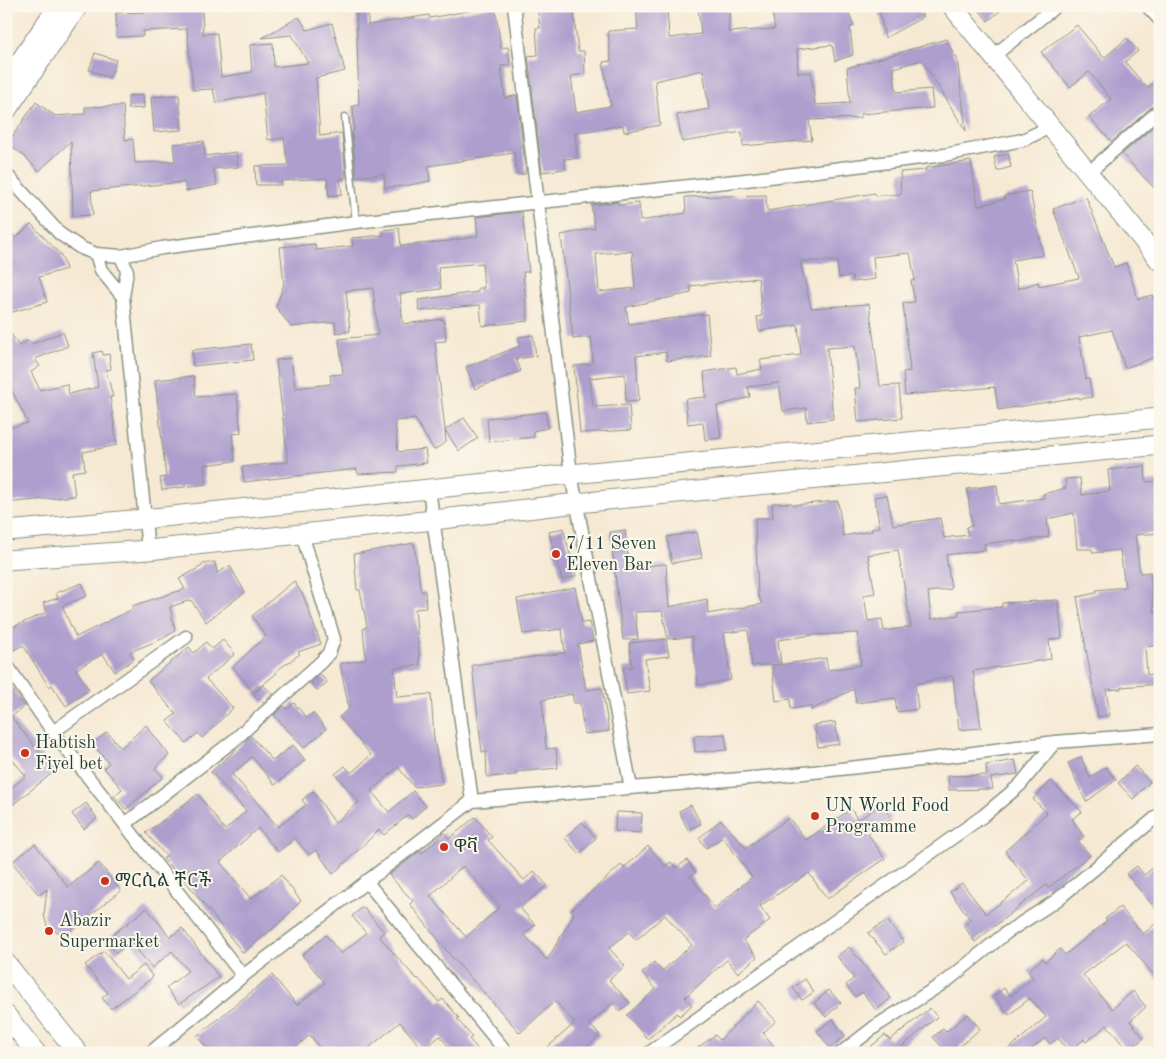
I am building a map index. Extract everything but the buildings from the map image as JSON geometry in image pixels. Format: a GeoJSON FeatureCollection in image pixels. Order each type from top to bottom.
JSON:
{"type":"FeatureCollection","features":[{"type":"Feature","properties":{"kind":"main road"},"geometry":{"type":"LineString","coordinates":[[6,82],[58,6]]}},
{"type":"Feature","properties":{"kind":"main road"},"geometry":{"type":"LineString","coordinates":[[6,111],[78,6]]}},
{"type":"Feature","properties":{"kind":"main road"},"geometry":{"type":"LineString","coordinates":[[952,6],[1160,261]]}},
{"type":"Feature","properties":{"kind":"main road"},"geometry":{"type":"LineString","coordinates":[[6,531],[144,519],[571,474],[1160,418]]}},
{"type":"Feature","properties":{"kind":"main road"},"geometry":{"type":"LineString","coordinates":[[6,560],[148,550],[576,503],[1160,445]]}},
{"type":"Feature","properties":{"kind":"main road"},"geometry":{"type":"LineString","coordinates":[[852,447],[855,475]]}},
{"type":"Feature","properties":{"kind":"main road"},"geometry":{"type":"LineString","coordinates":[[6,963],[78,1053]]}},
{"type":"Feature","properties":{"kind":"main road"},"geometry":{"type":"LineString","coordinates":[[6,1015],[36,1053]]}},
{"type":"Feature","properties":{"kind":"street"},"geometry":{"type":"LineString","coordinates":[[514,6],[571,474],[632,788]]}},
{"type":"Feature","properties":{"kind":"street"},"geometry":{"type":"LineString","coordinates":[[992,57],[1056,6]]}},
{"type":"Feature","properties":{"kind":"street"},"geometry":{"type":"LineString","coordinates":[[1147,6],[1160,20]]}},
{"type":"Feature","properties":{"kind":"street"},"geometry":{"type":"LineString","coordinates":[[1088,173],[1160,110]]}},
{"type":"Feature","properties":{"kind":"street"},"geometry":{"type":"LineString","coordinates":[[6,174],[60,234],[81,248],[96,254],[121,256],[162,248],[356,222],[944,155],[1023,140],[1050,126]]}},
{"type":"Feature","properties":{"kind":"street"},"geometry":{"type":"LineString","coordinates":[[96,254],[101,270],[123,297]]}},
{"type":"Feature","properties":{"kind":"street"},"geometry":{"type":"LineString","coordinates":[[121,256],[127,272],[123,297],[148,550]]}},
{"type":"Feature","properties":{"kind":"street"},"geometry":{"type":"LineString","coordinates":[[429,489],[472,802]]}},
{"type":"Feature","properties":{"kind":"street"},"geometry":{"type":"LineString","coordinates":[[125,824],[233,741],[329,653],[334,639],[302,534]]}},
{"type":"Feature","properties":{"kind":"street"},"geometry":{"type":"LineString","coordinates":[[53,732],[186,637]]}},
{"type":"Feature","properties":{"kind":"street"},"geometry":{"type":"LineString","coordinates":[[6,664],[53,732],[243,976]]}},
{"type":"Feature","properties":{"kind":"street"},"geometry":{"type":"LineString","coordinates":[[150,1053],[243,976],[472,802],[777,776],[921,760],[1055,742],[1160,734]]}},
{"type":"Feature","properties":{"kind":"street"},"geometry":{"type":"LineString","coordinates":[[649,1053],[983,816],[1020,785],[1055,742]]}},
{"type":"Feature","properties":{"kind":"street"},"geometry":{"type":"LineString","coordinates":[[841,1053],[876,1026],[948,980],[1006,933],[1056,900],[1160,814]]}},
{"type":"Feature","properties":{"kind":"street"},"geometry":{"type":"LineString","coordinates":[[366,881],[507,1053]]}},
{"type":"Feature","properties":{"kind":"lane"},"geometry":{"type":"LineString","coordinates":[[344,117],[356,222]]}},
{"type":"Feature","properties":{"kind":"place","name":"7/11 Seven Eleven Bar"},"geometry":{"type":"Point","coordinates":[556,554]}},
{"type":"Feature","properties":{"kind":"place","name":"Habtish Fiyel bet"},"geometry":{"type":"Point","coordinates":[25,753]}},
{"type":"Feature","properties":{"kind":"place","name":"UN World Food Programme"},"geometry":{"type":"Point","coordinates":[815,816]}},
{"type":"Feature","properties":{"kind":"place","name":"ዋቫ"},"geometry":{"type":"Point","coordinates":[444,847]}},
{"type":"Feature","properties":{"kind":"place","name":"ማርሲል ቸርች"},"geometry":{"type":"Point","coordinates":[105,881]}},
{"type":"Feature","properties":{"kind":"place","name":"Abazir Supermarket"},"geometry":{"type":"Point","coordinates":[49,931]}}]}
